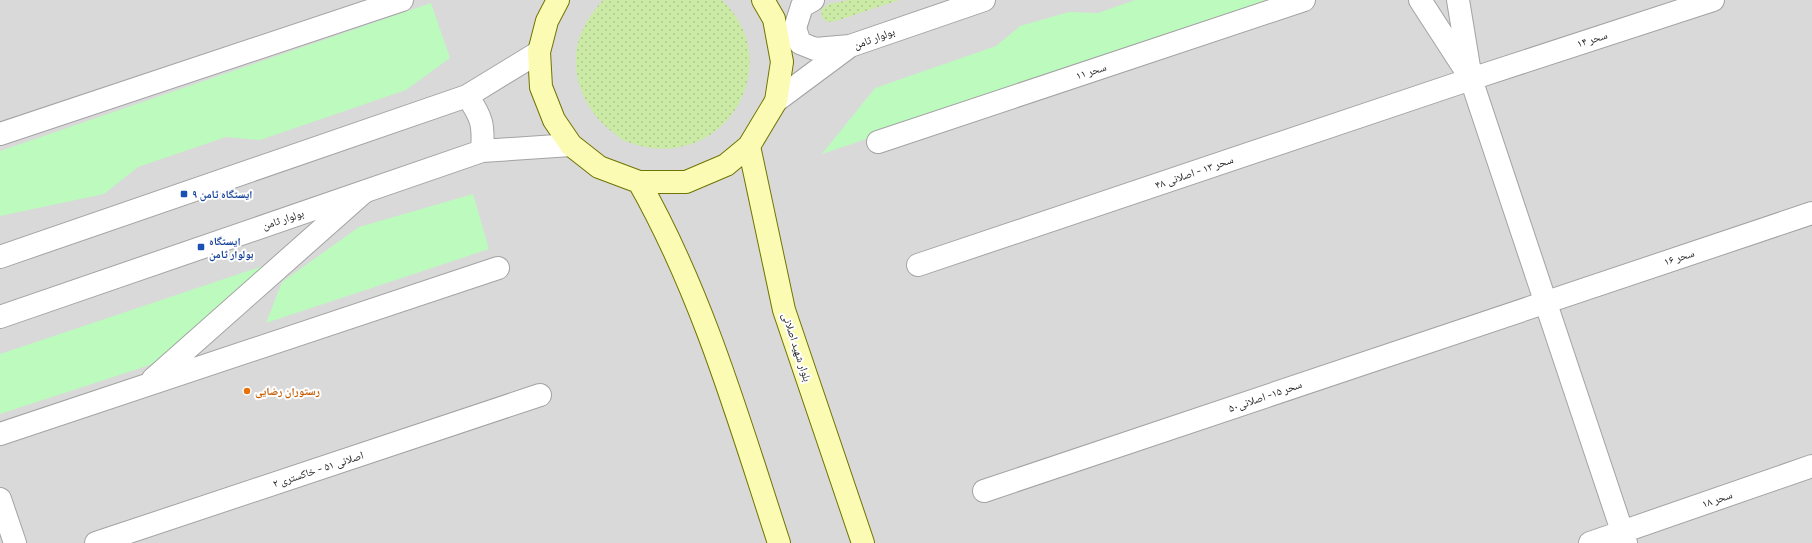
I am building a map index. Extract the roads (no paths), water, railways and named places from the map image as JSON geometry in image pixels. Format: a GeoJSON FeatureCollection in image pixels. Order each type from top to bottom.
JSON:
{"type":"FeatureCollection","features":[{"type":"Feature","properties":{"kind":"main road"},"geometry":{"type":"LineString","coordinates":[[558,0],[547,21],[539,52],[541,87],[554,120],[571,145],[599,167],[639,182],[686,182],[726,165],[749,146],[776,101],[782,62],[774,19],[763,0]]}},
{"type":"Feature","properties":{"kind":"main road","name":"بلوار شهید اصلانی"},"geometry":{"type":"LineString","coordinates":[[749,146],[784,310],[863,543]]}},
{"type":"Feature","properties":{"kind":"main road"},"geometry":{"type":"LineString","coordinates":[[639,182],[656,211],[712,340],[779,543]]}},
{"type":"Feature","properties":{"kind":"street"},"geometry":{"type":"LineString","coordinates":[[0,134],[402,0]]}},
{"type":"Feature","properties":{"kind":"street"},"geometry":{"type":"LineString","coordinates":[[813,0],[802,6],[795,28],[800,43],[815,50],[850,46]]}},
{"type":"Feature","properties":{"kind":"street","name":"بولوار ثامن"},"geometry":{"type":"LineString","coordinates":[[776,101],[850,46],[984,0]]}},
{"type":"Feature","properties":{"kind":"street","name":"سحر ۱۱"},"geometry":{"type":"LineString","coordinates":[[878,142],[1304,0]]}},
{"type":"Feature","properties":{"kind":"street"},"geometry":{"type":"LineString","coordinates":[[1420,0],[1471,79]]}},
{"type":"Feature","properties":{"kind":"street"},"geometry":{"type":"LineString","coordinates":[[1458,0],[1471,79],[1624,537]]}},
{"type":"Feature","properties":{"kind":"street","name":"سحر ۱۴"},"geometry":{"type":"LineString","coordinates":[[1471,79],[1713,0]]}},
{"type":"Feature","properties":{"kind":"street"},"geometry":{"type":"LineString","coordinates":[[0,257],[467,96],[539,52]]}},
{"type":"Feature","properties":{"kind":"street","name":"سحر ۱۳ - اصلانی ۴۸"},"geometry":{"type":"LineString","coordinates":[[918,265],[1471,79]]}},
{"type":"Feature","properties":{"kind":"street"},"geometry":{"type":"LineString","coordinates":[[467,96],[478,112],[484,131],[482,151]]}},
{"type":"Feature","properties":{"kind":"street","name":"بولوار ثامن"},"geometry":{"type":"LineString","coordinates":[[0,317],[482,151],[571,145]]}},
{"type":"Feature","properties":{"kind":"street"},"geometry":{"type":"LineString","coordinates":[[146,385],[364,192]]}},
{"type":"Feature","properties":{"kind":"street","name":"سحر ۱۶"},"geometry":{"type":"LineString","coordinates":[[1546,301],[1812,212]]}},
{"type":"Feature","properties":{"kind":"street"},"geometry":{"type":"LineString","coordinates":[[0,434],[498,268]]}},
{"type":"Feature","properties":{"kind":"street","name":"سحر ۱۵- اصلانی۵۰"},"geometry":{"type":"LineString","coordinates":[[984,491],[1546,301]]}},
{"type":"Feature","properties":{"kind":"street","name":"اصلانی ۵۱ - خاکستری ۲"},"geometry":{"type":"LineString","coordinates":[[96,543],[540,395]]}},
{"type":"Feature","properties":{"kind":"street","name":"سحر ۱۸"},"geometry":{"type":"LineString","coordinates":[[1590,543],[1624,537],[1812,466]]}},
{"type":"Feature","properties":{"kind":"street"},"geometry":{"type":"LineString","coordinates":[[0,499],[15,543]]}},
{"type":"Feature","properties":{"kind":"place","name":"ایستگاه ثامن ۹"},"geometry":{"type":"Point","coordinates":[184,194]}},
{"type":"Feature","properties":{"kind":"place","name":"ایستگاه بولوار ثامن"},"geometry":{"type":"Point","coordinates":[201,247]}},
{"type":"Feature","properties":{"kind":"place","name":"رستوران رضایی"},"geometry":{"type":"Point","coordinates":[247,391]}}]}
